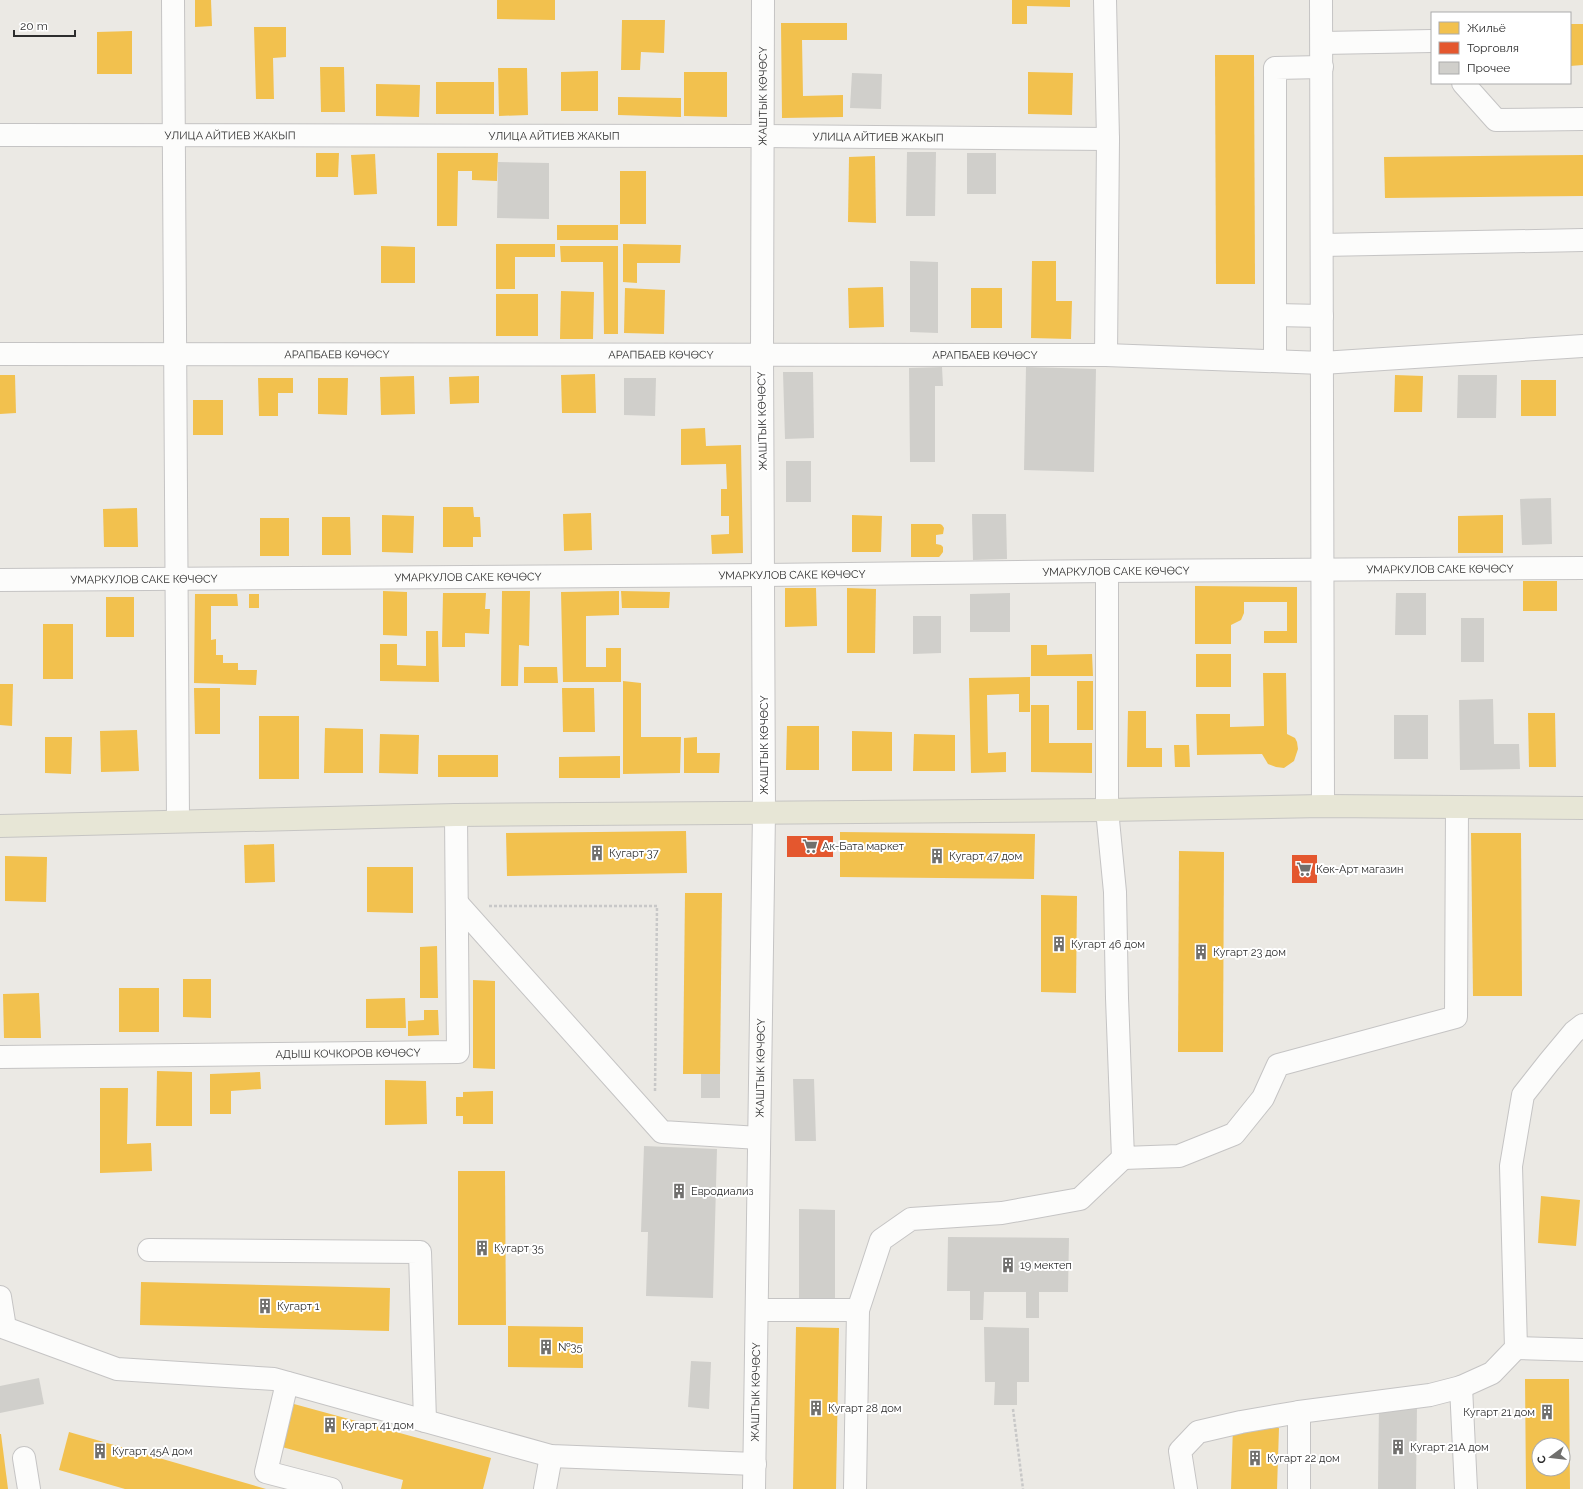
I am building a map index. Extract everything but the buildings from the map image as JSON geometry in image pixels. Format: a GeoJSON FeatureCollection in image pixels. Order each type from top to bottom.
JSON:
{"type":"FeatureCollection","features":[{"type":"Feature","properties":{"kind":"main road"},"geometry":{"type":"LineString","coordinates":[[0,826],[456,815],[1107,810],[1323,806],[1583,808]]}},
{"type":"Feature","properties":{"kind":"street"},"geometry":{"type":"LineString","coordinates":[[173,0],[178,822]]}},
{"type":"Feature","properties":{"kind":"street","name":"ЖАШТЫК КӨЧӨСҮ"},"geometry":{"type":"LineString","coordinates":[[754,1489],[764,812],[762,354],[763,0]]}},
{"type":"Feature","properties":{"kind":"street"},"geometry":{"type":"LineString","coordinates":[[1105,0],[1108,139],[1106,355]]}},
{"type":"Feature","properties":{"kind":"street"},"geometry":{"type":"LineString","coordinates":[[1321,0],[1323,806]]}},
{"type":"Feature","properties":{"kind":"street"},"geometry":{"type":"LineString","coordinates":[[1322,43],[1431,41]]}},
{"type":"Feature","properties":{"kind":"street"},"geometry":{"type":"LineString","coordinates":[[1275,361],[1275,68],[1322,67]]}},
{"type":"Feature","properties":{"kind":"street"},"geometry":{"type":"LineString","coordinates":[[1465,84],[1496,120],[1583,119]]}},
{"type":"Feature","properties":{"kind":"street","name":"УЛИЦА АЙТИЕВ ЖАКЫП"},"geometry":{"type":"LineString","coordinates":[[0,135],[763,136],[1108,139]]}},
{"type":"Feature","properties":{"kind":"street"},"geometry":{"type":"LineString","coordinates":[[1322,245],[1583,240]]}},
{"type":"Feature","properties":{"kind":"street"},"geometry":{"type":"LineString","coordinates":[[1276,315],[1322,316]]}},
{"type":"Feature","properties":{"kind":"street","name":"АРАПБАЕВ КӨЧӨСҮ"},"geometry":{"type":"LineString","coordinates":[[0,354],[1106,355],[1322,363],[1583,346]]}},
{"type":"Feature","properties":{"kind":"street","name":"УМАРКУЛОВ САКЕ КӨЧӨСҮ"},"geometry":{"type":"LineString","coordinates":[[0,580],[1583,568]]}},
{"type":"Feature","properties":{"kind":"street"},"geometry":{"type":"LineString","coordinates":[[1107,571],[1107,810],[1115,892],[1123,1158]]}},
{"type":"Feature","properties":{"kind":"street"},"geometry":{"type":"LineString","coordinates":[[855,1489],[858,1310],[880,1240],[910,1219],[1002,1213],[1080,1199],[1123,1158],[1179,1156],[1234,1134],[1263,1098],[1278,1065],[1456,1018],[1457,807]]}},
{"type":"Feature","properties":{"kind":"street","name":"АДЫШ КОЧКОРОВ КӨЧӨСҮ"},"geometry":{"type":"LineString","coordinates":[[0,1057],[458,1052],[458,904],[456,815]]}},
{"type":"Feature","properties":{"kind":"street"},"geometry":{"type":"LineString","coordinates":[[458,904],[662,1132],[759,1138]]}},
{"type":"Feature","properties":{"kind":"street"},"geometry":{"type":"LineString","coordinates":[[1186,1489],[1180,1451],[1198,1432],[1241,1422],[1299,1412],[1430,1395],[1461,1387],[1492,1373],[1516,1348],[1511,1166],[1523,1095],[1574,1032],[1583,1025]]}},
{"type":"Feature","properties":{"kind":"street"},"geometry":{"type":"LineString","coordinates":[[149,1250],[420,1252],[425,1421]]}},
{"type":"Feature","properties":{"kind":"street"},"geometry":{"type":"LineString","coordinates":[[0,1297],[5,1328],[117,1369],[274,1379],[551,1456],[754,1464]]}},
{"type":"Feature","properties":{"kind":"street"},"geometry":{"type":"LineString","coordinates":[[756,1310],[858,1310]]}},
{"type":"Feature","properties":{"kind":"street"},"geometry":{"type":"LineString","coordinates":[[1516,1348],[1583,1350]]}},
{"type":"Feature","properties":{"kind":"street"},"geometry":{"type":"LineString","coordinates":[[287,1383],[266,1472],[292,1484],[331,1489]]}},
{"type":"Feature","properties":{"kind":"street"},"geometry":{"type":"LineString","coordinates":[[1461,1387],[1466,1489]]}},
{"type":"Feature","properties":{"kind":"street"},"geometry":{"type":"LineString","coordinates":[[1299,1412],[1299,1489]]}},
{"type":"Feature","properties":{"kind":"street"},"geometry":{"type":"LineString","coordinates":[[545,1489],[551,1456]]}},
{"type":"Feature","properties":{"kind":"street"},"geometry":{"type":"LineString","coordinates":[[24,1458],[29,1489]]}},
{"type":"Feature","properties":{"kind":"path"},"geometry":{"type":"LineString","coordinates":[[458,904],[658,906],[654,1123]]}},
{"type":"Feature","properties":{"kind":"path"},"geometry":{"type":"LineString","coordinates":[[1013,1409],[1023,1489]]}},
{"type":"Feature","properties":{"kind":"place","name":"Ак-Бата маркет"},"geometry":{"type":"Point","coordinates":[810,846]}},
{"type":"Feature","properties":{"kind":"place","name":"Кугарт 37"},"geometry":{"type":"Point","coordinates":[597,853]}},
{"type":"Feature","properties":{"kind":"place","name":"Кугарт 47 дом"},"geometry":{"type":"Point","coordinates":[937,856]}},
{"type":"Feature","properties":{"kind":"place","name":"Көк-Арт магазин"},"geometry":{"type":"Point","coordinates":[1304,869]}},
{"type":"Feature","properties":{"kind":"place","name":"Кугарт 46 дом"},"geometry":{"type":"Point","coordinates":[1059,944]}},
{"type":"Feature","properties":{"kind":"place","name":"Кугарт 23 дом"},"geometry":{"type":"Point","coordinates":[1201,952]}},
{"type":"Feature","properties":{"kind":"place","name":"Евродиализ"},"geometry":{"type":"Point","coordinates":[679,1191]}},
{"type":"Feature","properties":{"kind":"place","name":"Кугарт 35"},"geometry":{"type":"Point","coordinates":[482,1248]}},
{"type":"Feature","properties":{"kind":"place","name":"19 мектеп"},"geometry":{"type":"Point","coordinates":[1008,1265]}},
{"type":"Feature","properties":{"kind":"place","name":"Кугарт 1"},"geometry":{"type":"Point","coordinates":[265,1306]}},
{"type":"Feature","properties":{"kind":"place","name":"№35"},"geometry":{"type":"Point","coordinates":[546,1347]}},
{"type":"Feature","properties":{"kind":"place","name":"Кугарт 28 дом"},"geometry":{"type":"Point","coordinates":[816,1408]}},
{"type":"Feature","properties":{"kind":"place","name":"Кугарт 21 дом"},"geometry":{"type":"Point","coordinates":[1547,1412]}},
{"type":"Feature","properties":{"kind":"place","name":"Кугарт 41 дом"},"geometry":{"type":"Point","coordinates":[330,1425]}},
{"type":"Feature","properties":{"kind":"place","name":"Кугарт 21А дом"},"geometry":{"type":"Point","coordinates":[1398,1447]}},
{"type":"Feature","properties":{"kind":"place","name":"Кугарт 45А дом"},"geometry":{"type":"Point","coordinates":[100,1451]}},
{"type":"Feature","properties":{"kind":"place","name":"Кугарт 22 дом"},"geometry":{"type":"Point","coordinates":[1255,1458]}}]}
